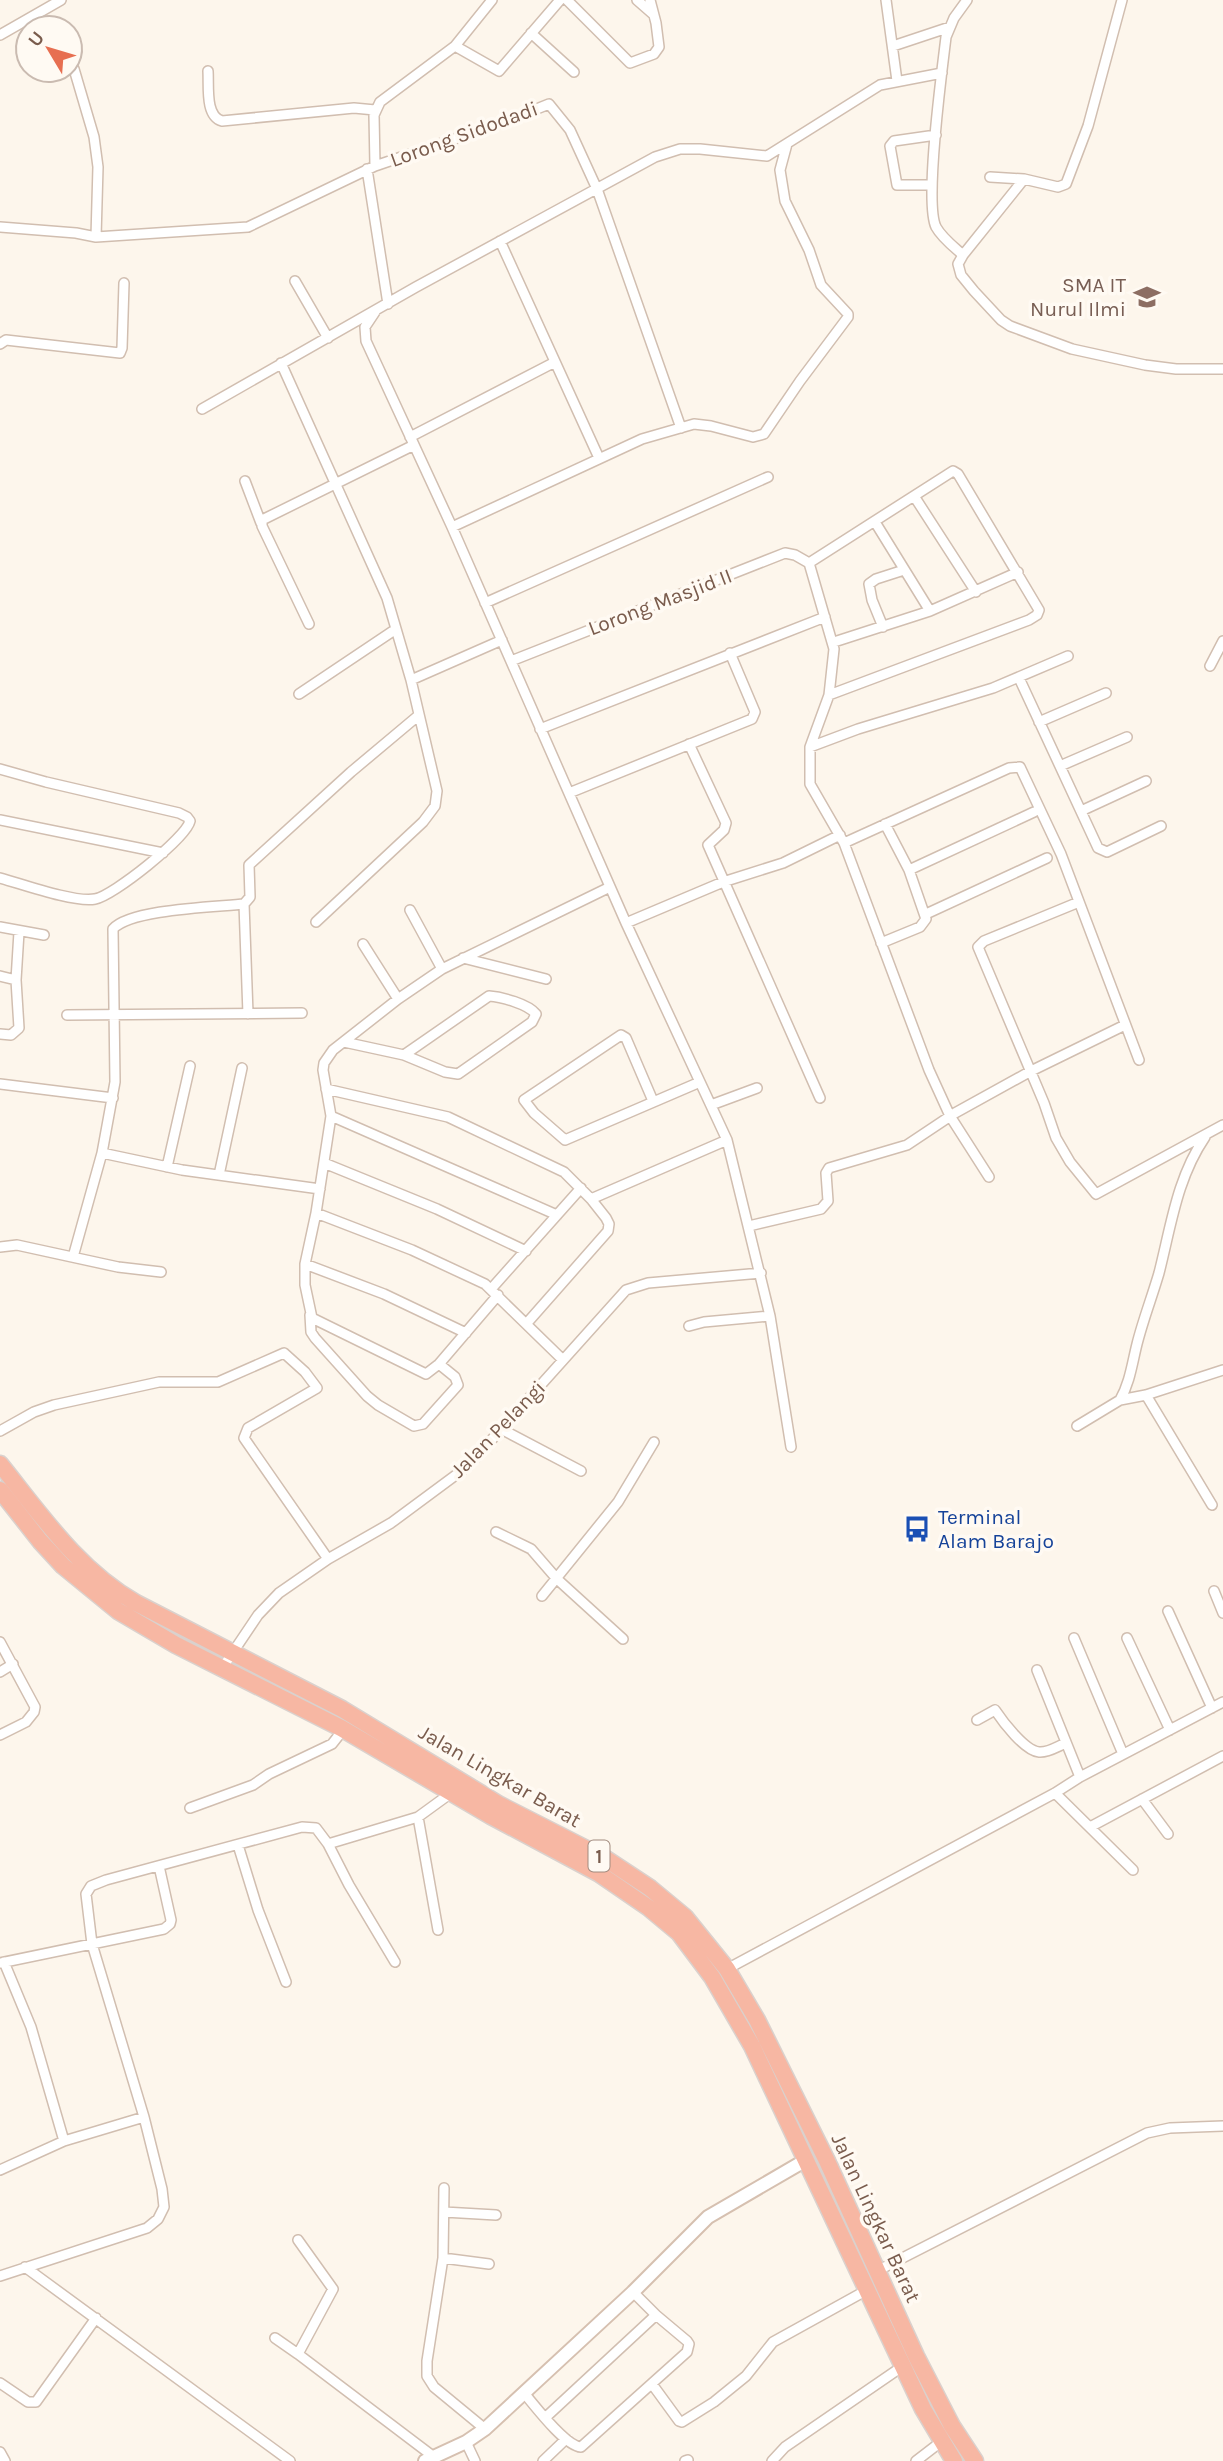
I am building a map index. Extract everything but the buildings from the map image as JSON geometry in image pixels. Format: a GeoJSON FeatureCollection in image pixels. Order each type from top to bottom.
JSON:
{"type":"FeatureCollection","features":[{"type":"Feature","properties":{"kind":"highway","name":"Jalan Lingkar Barat"},"geometry":{"type":"LineString","coordinates":[[0,1464],[65,1545],[107,1586],[343,1730],[451,1793],[598,1873],[649,1908],[679,1933],[722,1991],[752,2046],[923,2409],[954,2461]]}},
{"type":"Feature","properties":{"kind":"highway","name":"Jalan Lingkar Barat"},"geometry":{"type":"LineString","coordinates":[[0,1490],[63,1566],[100,1598],[176,1645],[227,1660],[342,1709],[499,1805],[606,1859],[650,1888],[685,1917],[727,1969],[757,2020],[837,2183],[930,2384],[975,2461]]}},
{"type":"Feature","properties":{"kind":"highway"},"geometry":{"type":"LineString","coordinates":[[820,2191],[837,2183]]}},
{"type":"Feature","properties":{"kind":"highway"},"geometry":{"type":"LineString","coordinates":[[830,2213],[847,2206]]}},
{"type":"Feature","properties":{"kind":"street"},"geometry":{"type":"LineString","coordinates":[[41,14],[61,0]]}},
{"type":"Feature","properties":{"kind":"street"},"geometry":{"type":"LineString","coordinates":[[388,304],[371,168],[375,110],[383,98],[456,46],[492,0]]}},
{"type":"Feature","properties":{"kind":"street"},"geometry":{"type":"LineString","coordinates":[[456,46],[499,71],[560,0]]}},
{"type":"Feature","properties":{"kind":"street"},"geometry":{"type":"LineString","coordinates":[[567,0],[631,63],[654,54],[659,47],[650,0]]}},
{"type":"Feature","properties":{"kind":"street"},"geometry":{"type":"LineString","coordinates":[[637,0],[653,14]]}},
{"type":"Feature","properties":{"kind":"street"},"geometry":{"type":"LineString","coordinates":[[886,0],[897,80]]}},
{"type":"Feature","properties":{"kind":"street"},"geometry":{"type":"LineString","coordinates":[[963,255],[936,226],[932,185],[946,37],[967,0]]}},
{"type":"Feature","properties":{"kind":"street"},"geometry":{"type":"LineString","coordinates":[[990,177],[1024,179],[1058,187],[1063,187],[1067,182],[1088,127],[1122,0]]}},
{"type":"Feature","properties":{"kind":"street"},"geometry":{"type":"LineString","coordinates":[[893,46],[950,27]]}},
{"type":"Feature","properties":{"kind":"street"},"geometry":{"type":"LineString","coordinates":[[531,33],[574,72]]}},
{"type":"Feature","properties":{"kind":"street"},"geometry":{"type":"LineString","coordinates":[[208,71],[211,113],[217,120],[354,108],[375,110]]}},
{"type":"Feature","properties":{"kind":"street"},"geometry":{"type":"LineString","coordinates":[[202,409],[500,241],[669,151],[700,149],[767,156],[874,88],[897,80],[942,74]]}},
{"type":"Feature","properties":{"kind":"street"},"geometry":{"type":"LineString","coordinates":[[78,84],[94,137],[98,167],[96,237]]}},
{"type":"Feature","properties":{"kind":"street","name":"Lorong Sidodadi"},"geometry":{"type":"LineString","coordinates":[[371,168],[549,104],[570,130],[597,189]]}},
{"type":"Feature","properties":{"kind":"street"},"geometry":{"type":"LineString","coordinates":[[932,185],[897,185],[890,146],[894,141],[936,135]]}},
{"type":"Feature","properties":{"kind":"street"},"geometry":{"type":"LineString","coordinates":[[452,527],[642,439],[702,424],[753,437],[760,437],[769,428],[848,317],[821,285],[809,250],[785,201],[780,170],[786,144]]}},
{"type":"Feature","properties":{"kind":"street"},"geometry":{"type":"LineString","coordinates":[[0,227],[96,237],[244,229],[371,168]]}},
{"type":"Feature","properties":{"kind":"street"},"geometry":{"type":"LineString","coordinates":[[1024,179],[958,264],[961,275],[994,313],[1010,326],[1073,349],[1145,365],[1176,369],[1223,369]]}},
{"type":"Feature","properties":{"kind":"street"},"geometry":{"type":"LineString","coordinates":[[597,189],[681,428]]}},
{"type":"Feature","properties":{"kind":"street"},"geometry":{"type":"LineString","coordinates":[[500,241],[599,458]]}},
{"type":"Feature","properties":{"kind":"street"},"geometry":{"type":"LineString","coordinates":[[295,281],[328,338]]}},
{"type":"Feature","properties":{"kind":"street"},"geometry":{"type":"LineString","coordinates":[[0,344],[6,340],[118,354],[122,348],[124,283]]}},
{"type":"Feature","properties":{"kind":"street"},"geometry":{"type":"LineString","coordinates":[[374,312],[367,322],[365,336],[626,923],[727,1140],[770,1316],[791,1447]]}},
{"type":"Feature","properties":{"kind":"street"},"geometry":{"type":"LineString","coordinates":[[261,523],[264,518],[337,484],[555,362]]}},
{"type":"Feature","properties":{"kind":"street"},"geometry":{"type":"LineString","coordinates":[[281,363],[383,587],[411,680],[437,797],[435,806],[412,833],[316,922]]}},
{"type":"Feature","properties":{"kind":"street"},"geometry":{"type":"LineString","coordinates":[[829,695],[1036,617],[1039,610],[1018,572],[954,471],[808,563],[834,642],[829,695],[810,747],[810,784],[842,839],[923,1056],[950,1116],[989,1177]]}},
{"type":"Feature","properties":{"kind":"street"},"geometry":{"type":"LineString","coordinates":[[485,603],[768,477]]}},
{"type":"Feature","properties":{"kind":"street"},"geometry":{"type":"LineString","coordinates":[[244,481],[309,624]]}},
{"type":"Feature","properties":{"kind":"street"},"geometry":{"type":"LineString","coordinates":[[914,496],[976,592]]}},
{"type":"Feature","properties":{"kind":"street"},"geometry":{"type":"LineString","coordinates":[[875,522],[930,611]]}},
{"type":"Feature","properties":{"kind":"street","name":"Lorong Masjid II"},"geometry":{"type":"LineString","coordinates":[[510,661],[785,553],[795,555],[808,563]]}},
{"type":"Feature","properties":{"kind":"street"},"geometry":{"type":"LineString","coordinates":[[883,627],[872,600],[869,584],[904,570]]}},
{"type":"Feature","properties":{"kind":"street"},"geometry":{"type":"LineString","coordinates":[[834,642],[930,611],[1018,572]]}},
{"type":"Feature","properties":{"kind":"street"},"geometry":{"type":"LineString","coordinates":[[540,729],[825,617]]}},
{"type":"Feature","properties":{"kind":"street"},"geometry":{"type":"LineString","coordinates":[[299,694],[396,629]]}},
{"type":"Feature","properties":{"kind":"street"},"geometry":{"type":"LineString","coordinates":[[411,680],[502,640]]}},
{"type":"Feature","properties":{"kind":"street"},"geometry":{"type":"LineString","coordinates":[[1210,666],[1223,641]]}},
{"type":"Feature","properties":{"kind":"street"},"geometry":{"type":"LineString","coordinates":[[569,793],[754,716],[755,712],[730,653]]}},
{"type":"Feature","properties":{"kind":"street"},"geometry":{"type":"LineString","coordinates":[[810,747],[1018,678],[1068,656]]}},
{"type":"Feature","properties":{"kind":"street"},"geometry":{"type":"LineString","coordinates":[[1018,678],[1098,848],[1104,852],[1161,826]]}},
{"type":"Feature","properties":{"kind":"street"},"geometry":{"type":"LineString","coordinates":[[1039,722],[1106,693]]}},
{"type":"Feature","properties":{"kind":"street"},"geometry":{"type":"LineString","coordinates":[[248,1014],[244,904],[250,897],[247,869],[252,861],[351,772],[419,715]]}},
{"type":"Feature","properties":{"kind":"street"},"geometry":{"type":"LineString","coordinates":[[1060,766],[1127,737]]}},
{"type":"Feature","properties":{"kind":"street"},"geometry":{"type":"LineString","coordinates":[[689,744],[726,823],[724,830],[708,845],[820,1098]]}},
{"type":"Feature","properties":{"kind":"street"},"geometry":{"type":"LineString","coordinates":[[626,923],[723,882],[783,863],[885,824],[1009,768],[1020,767],[1060,854],[1139,1060]]}},
{"type":"Feature","properties":{"kind":"street"},"geometry":{"type":"LineString","coordinates":[[0,769],[184,815],[189,819],[187,829],[163,853],[97,899],[79,898],[0,878]]}},
{"type":"Feature","properties":{"kind":"street"},"geometry":{"type":"LineString","coordinates":[[1081,811],[1146,781]]}},
{"type":"Feature","properties":{"kind":"street"},"geometry":{"type":"LineString","coordinates":[[909,870],[1034,812]]}},
{"type":"Feature","properties":{"kind":"street"},"geometry":{"type":"LineString","coordinates":[[0,820],[163,853]]}},
{"type":"Feature","properties":{"kind":"street"},"geometry":{"type":"LineString","coordinates":[[881,943],[920,927],[926,914],[909,870],[885,824]]}},
{"type":"Feature","properties":{"kind":"street"},"geometry":{"type":"LineString","coordinates":[[926,914],[1047,858]]}},
{"type":"Feature","properties":{"kind":"street"},"geometry":{"type":"LineString","coordinates":[[439,1364],[455,1377],[458,1385],[424,1424],[414,1426],[378,1405],[358,1387],[313,1335],[304,1285],[305,1264],[331,1116],[324,1063],[344,1041],[398,999],[443,969],[610,887]]}},
{"type":"Feature","properties":{"kind":"street"},"geometry":{"type":"LineString","coordinates":[[1079,902],[979,945],[979,953],[1031,1071],[1060,1147],[1096,1194],[1223,1125]]}},
{"type":"Feature","properties":{"kind":"street"},"geometry":{"type":"LineString","coordinates":[[73,1257],[102,1153],[117,1068],[112,931],[117,924],[163,912],[244,904]]}},
{"type":"Feature","properties":{"kind":"street"},"geometry":{"type":"LineString","coordinates":[[410,910],[443,969]]}},
{"type":"Feature","properties":{"kind":"street"},"geometry":{"type":"LineString","coordinates":[[0,927],[44,935]]}},
{"type":"Feature","properties":{"kind":"street"},"geometry":{"type":"LineString","coordinates":[[0,1034],[11,1035],[19,1028],[16,979],[19,932]]}},
{"type":"Feature","properties":{"kind":"street"},"geometry":{"type":"LineString","coordinates":[[363,943],[398,999]]}},
{"type":"Feature","properties":{"kind":"street"},"geometry":{"type":"LineString","coordinates":[[463,958],[546,979]]}},
{"type":"Feature","properties":{"kind":"street"},"geometry":{"type":"LineString","coordinates":[[0,976],[16,979]]}},
{"type":"Feature","properties":{"kind":"street"},"geometry":{"type":"LineString","coordinates":[[344,1041],[404,1055],[445,1072],[458,1074],[532,1022],[536,1014],[532,1009],[489,996],[404,1055]]}},
{"type":"Feature","properties":{"kind":"street"},"geometry":{"type":"LineString","coordinates":[[67,1015],[302,1013]]}},
{"type":"Feature","properties":{"kind":"street"},"geometry":{"type":"LineString","coordinates":[[749,1226],[821,1209],[829,1198],[826,1173],[828,1169],[907,1145],[950,1116],[1031,1071],[1125,1025]]}},
{"type":"Feature","properties":{"kind":"street"},"geometry":{"type":"LineString","coordinates":[[653,1101],[626,1038],[621,1035],[523,1100],[565,1140],[701,1082]]}},
{"type":"Feature","properties":{"kind":"street"},"geometry":{"type":"LineString","coordinates":[[167,1167],[190,1066]]}},
{"type":"Feature","properties":{"kind":"street"},"geometry":{"type":"LineString","coordinates":[[219,1175],[242,1068]]}},
{"type":"Feature","properties":{"kind":"street"},"geometry":{"type":"LineString","coordinates":[[0,1084],[113,1098]]}},
{"type":"Feature","properties":{"kind":"street"},"geometry":{"type":"LineString","coordinates":[[711,1105],[757,1088]]}},
{"type":"Feature","properties":{"kind":"street"},"geometry":{"type":"LineString","coordinates":[[326,1089],[448,1117],[564,1172],[591,1199],[606,1218],[608,1231],[527,1323]]}},
{"type":"Feature","properties":{"kind":"street"},"geometry":{"type":"LineString","coordinates":[[331,1116],[557,1215]]}},
{"type":"Feature","properties":{"kind":"street"},"geometry":{"type":"LineString","coordinates":[[1120,1400],[1131,1377],[1137,1345],[1178,1195],[1192,1159],[1206,1136]]}},
{"type":"Feature","properties":{"kind":"street"},"geometry":{"type":"LineString","coordinates":[[591,1199],[727,1140]]}},
{"type":"Feature","properties":{"kind":"street"},"geometry":{"type":"LineString","coordinates":[[102,1153],[167,1167],[320,1189]]}},
{"type":"Feature","properties":{"kind":"street"},"geometry":{"type":"LineString","coordinates":[[324,1163],[438,1209],[526,1251]]}},
{"type":"Feature","properties":{"kind":"street"},"geometry":{"type":"LineString","coordinates":[[310,1315],[317,1322],[422,1373],[428,1373],[466,1333],[526,1251],[580,1188]]}},
{"type":"Feature","properties":{"kind":"street"},"geometry":{"type":"LineString","coordinates":[[316,1213],[412,1250],[495,1292],[563,1360]]}},
{"type":"Feature","properties":{"kind":"street"},"geometry":{"type":"LineString","coordinates":[[0,1247],[17,1245],[118,1267],[161,1272]]}},
{"type":"Feature","properties":{"kind":"street"},"geometry":{"type":"LineString","coordinates":[[305,1264],[384,1294],[466,1333]]}},
{"type":"Feature","properties":{"kind":"street","name":"Jalan Pelangi"},"geometry":{"type":"LineString","coordinates":[[227,1660],[268,1603],[291,1584],[391,1523],[468,1466],[622,1294],[632,1287],[648,1283],[761,1273]]}},
{"type":"Feature","properties":{"kind":"street"},"geometry":{"type":"LineString","coordinates":[[688,1326],[770,1316]]}},
{"type":"Feature","properties":{"kind":"street"},"geometry":{"type":"LineString","coordinates":[[0,1432],[34,1412],[54,1405],[159,1381],[218,1382],[284,1353],[305,1372],[317,1388],[247,1427],[244,1438],[328,1559]]}},
{"type":"Feature","properties":{"kind":"street"},"geometry":{"type":"LineString","coordinates":[[1077,1426],[1120,1400],[1146,1395],[1223,1370]]}},
{"type":"Feature","properties":{"kind":"street"},"geometry":{"type":"LineString","coordinates":[[1146,1395],[1212,1505]]}},
{"type":"Feature","properties":{"kind":"street"},"geometry":{"type":"LineString","coordinates":[[503,1430],[581,1471]]}},
{"type":"Feature","properties":{"kind":"street"},"geometry":{"type":"LineString","coordinates":[[542,1596],[624,1493],[654,1442]]}},
{"type":"Feature","properties":{"kind":"street"},"geometry":{"type":"LineString","coordinates":[[496,1532],[531,1549],[557,1579],[623,1639]]}},
{"type":"Feature","properties":{"kind":"street"},"geometry":{"type":"LineString","coordinates":[[1213,1591],[1223,1614]]}},
{"type":"Feature","properties":{"kind":"street"},"geometry":{"type":"LineString","coordinates":[[1168,1611],[1212,1708]]}},
{"type":"Feature","properties":{"kind":"street"},"geometry":{"type":"LineString","coordinates":[[1074,1638],[1123,1754]]}},
{"type":"Feature","properties":{"kind":"street"},"geometry":{"type":"LineString","coordinates":[[1126,1638],[1170,1730]]}},
{"type":"Feature","properties":{"kind":"street"},"geometry":{"type":"LineString","coordinates":[[0,1642],[35,1707],[26,1721],[0,1735]]}},
{"type":"Feature","properties":{"kind":"street"},"geometry":{"type":"LineString","coordinates":[[0,1672],[13,1664]]}},
{"type":"Feature","properties":{"kind":"street"},"geometry":{"type":"LineString","coordinates":[[1037,1670],[1080,1777]]}},
{"type":"Feature","properties":{"kind":"street"},"geometry":{"type":"LineString","coordinates":[[727,1969],[1223,1702]]}},
{"type":"Feature","properties":{"kind":"street"},"geometry":{"type":"LineString","coordinates":[[977,1720],[995,1710],[1025,1744],[1035,1751],[1045,1752],[1066,1743]]}},
{"type":"Feature","properties":{"kind":"street"},"geometry":{"type":"LineString","coordinates":[[190,1808],[257,1783],[269,1774],[332,1744],[343,1730]]}},
{"type":"Feature","properties":{"kind":"street"},"geometry":{"type":"LineString","coordinates":[[1090,1827],[1223,1756]]}},
{"type":"Feature","properties":{"kind":"street"},"geometry":{"type":"LineString","coordinates":[[328,1844],[418,1817],[451,1793]]}},
{"type":"Feature","properties":{"kind":"street"},"geometry":{"type":"LineString","coordinates":[[1055,1793],[1133,1870]]}},
{"type":"Feature","properties":{"kind":"street"},"geometry":{"type":"LineString","coordinates":[[1142,1799],[1168,1834]]}},
{"type":"Feature","properties":{"kind":"street"},"geometry":{"type":"LineString","coordinates":[[418,1817],[438,1930]]}},
{"type":"Feature","properties":{"kind":"street"},"geometry":{"type":"LineString","coordinates":[[0,2276],[146,2228],[158,2219],[164,2207],[145,2117],[92,1944],[86,1894],[91,1886],[308,1826],[318,1830],[328,1844],[395,1962]]}},
{"type":"Feature","properties":{"kind":"street"},"geometry":{"type":"LineString","coordinates":[[238,1845],[258,1910],[285,1982]]}},
{"type":"Feature","properties":{"kind":"street"},"geometry":{"type":"LineString","coordinates":[[64,2141],[32,2027],[2,1962],[164,1929],[170,1924],[159,1866]]}},
{"type":"Feature","properties":{"kind":"street"},"geometry":{"type":"LineString","coordinates":[[0,2170],[64,2141],[145,2117]]}},
{"type":"Feature","properties":{"kind":"street"},"geometry":{"type":"LineString","coordinates":[[877,2271],[1147,2133],[1170,2128],[1223,2126]]}},
{"type":"Feature","properties":{"kind":"street"},"geometry":{"type":"LineString","coordinates":[[275,2338],[429,2459],[466,2442],[485,2429],[713,2214],[806,2160]]}},
{"type":"Feature","properties":{"kind":"street"},"geometry":{"type":"LineString","coordinates":[[444,2188],[443,2258],[427,2376],[433,2387],[485,2429]]}},
{"type":"Feature","properties":{"kind":"street"},"geometry":{"type":"LineString","coordinates":[[444,2212],[496,2215]]}},
{"type":"Feature","properties":{"kind":"street"},"geometry":{"type":"LineString","coordinates":[[298,2239],[333,2289],[298,2354]]}},
{"type":"Feature","properties":{"kind":"street"},"geometry":{"type":"LineString","coordinates":[[443,2258],[489,2264]]}},
{"type":"Feature","properties":{"kind":"street"},"geometry":{"type":"LineString","coordinates":[[25,2267],[290,2461]]}},
{"type":"Feature","properties":{"kind":"street"},"geometry":{"type":"LineString","coordinates":[[652,2384],[682,2422],[714,2402],[746,2376],[772,2342],[867,2290]]}},
{"type":"Feature","properties":{"kind":"street"},"geometry":{"type":"LineString","coordinates":[[524,2393],[575,2447],[583,2446],[652,2384],[689,2347],[687,2341],[633,2292]]}},
{"type":"Feature","properties":{"kind":"street"},"geometry":{"type":"LineString","coordinates":[[546,2417],[656,2315]]}},
{"type":"Feature","properties":{"kind":"street"},"geometry":{"type":"LineString","coordinates":[[0,2383],[28,2402],[36,2402],[96,2318]]}},
{"type":"Feature","properties":{"kind":"street"},"geometry":{"type":"LineString","coordinates":[[772,2461],[785,2447],[903,2365]]}},
{"type":"Feature","properties":{"kind":"street"},"geometry":{"type":"LineString","coordinates":[[543,2461],[566,2439]]}},
{"type":"Feature","properties":{"kind":"street"},"geometry":{"type":"LineString","coordinates":[[916,2461],[942,2441]]}},
{"type":"Feature","properties":{"kind":"street"},"geometry":{"type":"LineString","coordinates":[[466,2442],[475,2461]]}},
{"type":"Feature","properties":{"kind":"street"},"geometry":{"type":"LineString","coordinates":[[0,2452],[5,2461]]}},
{"type":"Feature","properties":{"kind":"place","name":"SMA IT Nurul Ilmi"},"geometry":{"type":"Point","coordinates":[1147,297]}},
{"type":"Feature","properties":{"kind":"place","name":"Terminal Alam Barajo"},"geometry":{"type":"Point","coordinates":[917,1529]}}]}
